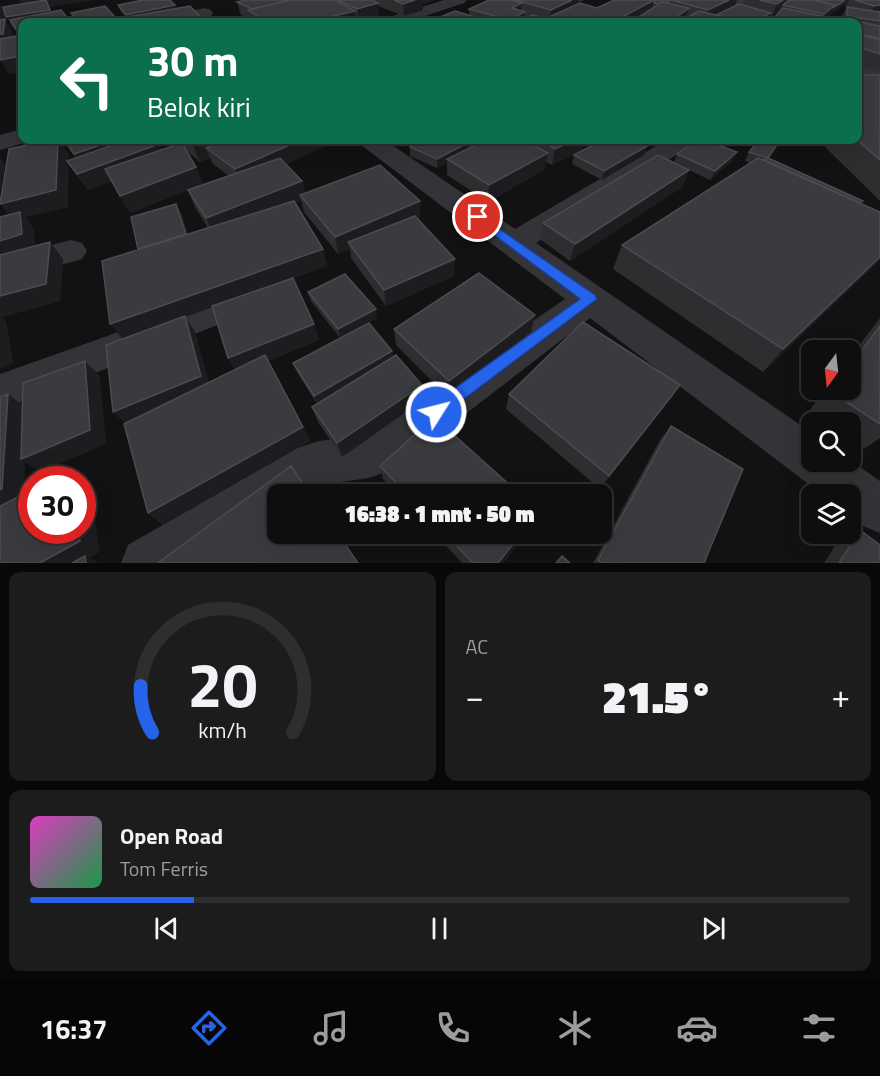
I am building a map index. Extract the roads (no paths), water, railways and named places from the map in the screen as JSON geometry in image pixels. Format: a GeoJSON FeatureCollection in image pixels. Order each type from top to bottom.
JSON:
{"type":"FeatureCollection","features":[{"type":"Feature","properties":{"kind":"street"},"geometry":{"type":"LineString","coordinates":[[187,0],[210,18]]}},
{"type":"Feature","properties":{"kind":"street"},"geometry":{"type":"LineString","coordinates":[[404,18],[459,0]]}},
{"type":"Feature","properties":{"kind":"street"},"geometry":{"type":"LineString","coordinates":[[717,18],[746,0]]}},
{"type":"Feature","properties":{"kind":"street"},"geometry":{"type":"LineString","coordinates":[[862,68],[880,76]]}},
{"type":"Feature","properties":{"kind":"street"},"geometry":{"type":"LineString","coordinates":[[0,143],[18,137]]}},
{"type":"Feature","properties":{"kind":"street"},"geometry":{"type":"LineString","coordinates":[[376,144],[801,452]]}},
{"type":"Feature","properties":{"kind":"street"},"geometry":{"type":"LineString","coordinates":[[514,243],[675,145]]}},
{"type":"Feature","properties":{"kind":"street"},"geometry":{"type":"LineString","coordinates":[[0,270],[71,251]]}},
{"type":"Feature","properties":{"kind":"street"},"geometry":{"type":"LineString","coordinates":[[0,392],[290,284]]}},
{"type":"Feature","properties":{"kind":"street"},"geometry":{"type":"LineString","coordinates":[[146,563],[310,465],[330,459],[358,460],[378,454],[590,299]]}},
{"type":"Feature","properties":{"kind":"street"},"geometry":{"type":"LineString","coordinates":[[828,472],[880,509]]}}]}
